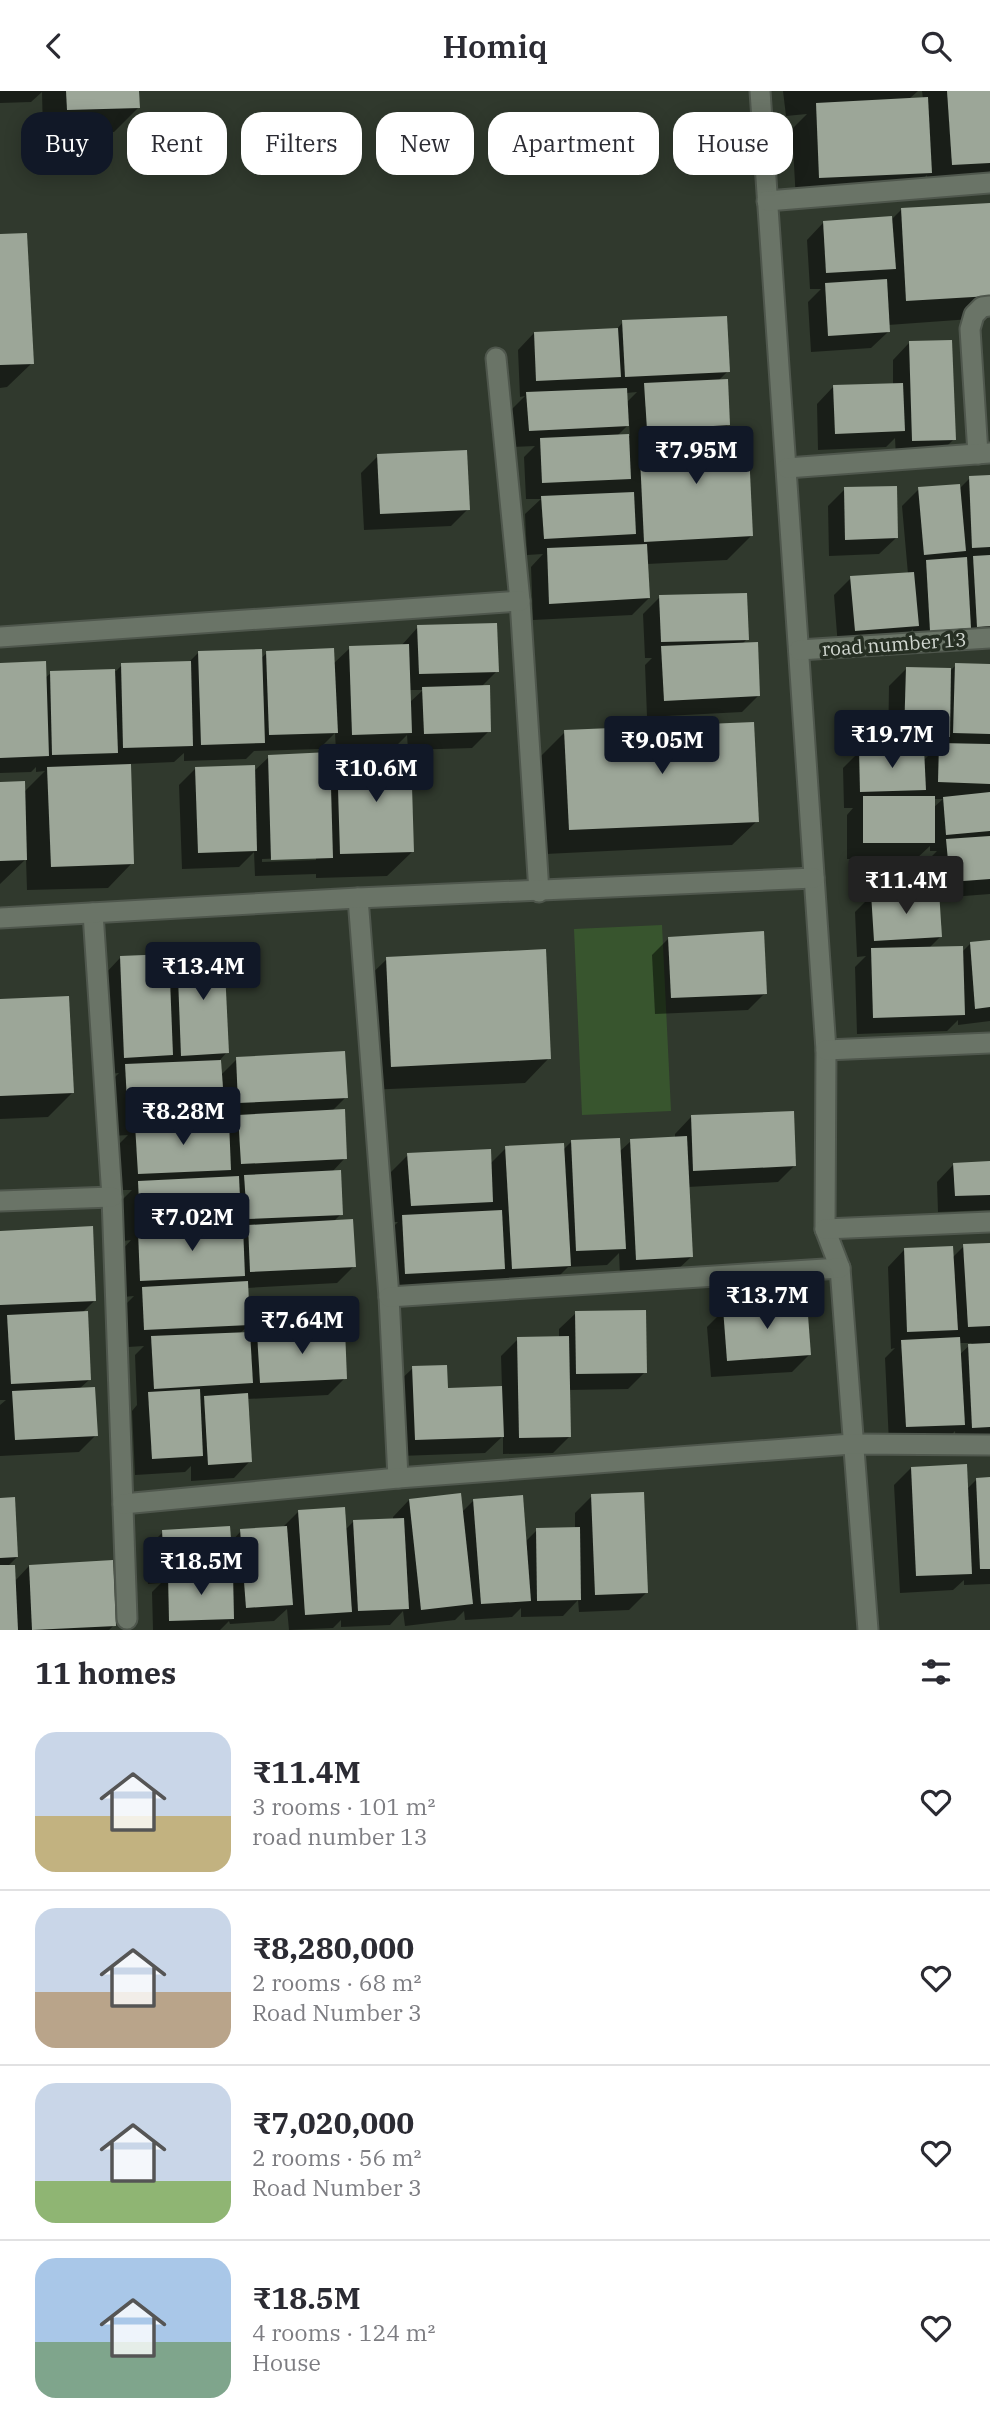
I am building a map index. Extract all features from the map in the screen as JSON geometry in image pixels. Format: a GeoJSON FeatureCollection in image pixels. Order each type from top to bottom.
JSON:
{"type":"FeatureCollection","features":[{"type":"Feature","properties":{"kind":"street"},"geometry":{"type":"LineString","coordinates":[[760,91],[826,1050],[825,1229],[840,1268],[868,1630]]}},
{"type":"Feature","properties":{"kind":"street"},"geometry":{"type":"LineString","coordinates":[[767,201],[990,183]]}},
{"type":"Feature","properties":{"kind":"street"},"geometry":{"type":"LineString","coordinates":[[787,468],[984,454],[970,329],[974,315],[982,307],[990,306]]}},
{"type":"Feature","properties":{"kind":"street"},"geometry":{"type":"LineString","coordinates":[[496,358],[520,601],[539,891]]}},
{"type":"Feature","properties":{"kind":"street"},"geometry":{"type":"LineString","coordinates":[[0,638],[520,601]]}},
{"type":"Feature","properties":{"kind":"street","name":"road number 13"},"geometry":{"type":"LineString","coordinates":[[799,650],[990,638]]}},
{"type":"Feature","properties":{"kind":"street"},"geometry":{"type":"LineString","coordinates":[[0,918],[358,898],[814,878]]}},
{"type":"Feature","properties":{"kind":"street"},"geometry":{"type":"LineString","coordinates":[[358,898],[389,1297],[398,1478]]}},
{"type":"Feature","properties":{"kind":"street"},"geometry":{"type":"LineString","coordinates":[[93,913],[112,1197],[127,1619]]}},
{"type":"Feature","properties":{"kind":"street"},"geometry":{"type":"LineString","coordinates":[[826,1050],[990,1043]]}},
{"type":"Feature","properties":{"kind":"street"},"geometry":{"type":"LineString","coordinates":[[0,1201],[112,1197]]}},
{"type":"Feature","properties":{"kind":"street"},"geometry":{"type":"LineString","coordinates":[[825,1229],[990,1222]]}},
{"type":"Feature","properties":{"kind":"street"},"geometry":{"type":"LineString","coordinates":[[389,1297],[840,1268]]}},
{"type":"Feature","properties":{"kind":"street"},"geometry":{"type":"LineString","coordinates":[[123,1504],[398,1478],[852,1444],[990,1445]]}},
{"type":"Feature","properties":{"kind":"green space"},"geometry":{"type":"Polygon","coordinates":[[[662,925],[671,1111],[582,1115],[574,929],[662,925]]]}},
{"type":"Feature","properties":{"kind":"building"},"geometry":{"type":"Polygon","coordinates":[[[66,91],[139,91],[140,108],[67,110],[66,91]]]}},
{"type":"Feature","properties":{"kind":"building"},"geometry":{"type":"Polygon","coordinates":[[[947,91],[990,91],[990,163],[952,165],[947,91]]]}},
{"type":"Feature","properties":{"kind":"building"},"geometry":{"type":"Polygon","coordinates":[[[928,97],[932,173],[819,178],[816,103],[928,97]]]}},
{"type":"Feature","properties":{"kind":"building"},"geometry":{"type":"Polygon","coordinates":[[[990,203],[990,296],[906,301],[901,208],[990,203]]]}},
{"type":"Feature","properties":{"kind":"building"},"geometry":{"type":"Polygon","coordinates":[[[892,216],[896,269],[826,273],[823,221],[892,216]]]}},
{"type":"Feature","properties":{"kind":"building"},"geometry":{"type":"Polygon","coordinates":[[[27,233],[34,364],[0,365],[0,234],[27,233]]]}},
{"type":"Feature","properties":{"kind":"building"},"geometry":{"type":"Polygon","coordinates":[[[887,279],[890,332],[828,336],[825,283],[887,279]]]}},
{"type":"Feature","properties":{"kind":"building"},"geometry":{"type":"Polygon","coordinates":[[[727,316],[730,372],[625,377],[622,320],[727,316]]]}},
{"type":"Feature","properties":{"kind":"building"},"geometry":{"type":"Polygon","coordinates":[[[618,328],[621,377],[536,381],[534,332],[618,328]]]}},
{"type":"Feature","properties":{"kind":"building"},"geometry":{"type":"Polygon","coordinates":[[[952,340],[956,440],[912,441],[909,341],[952,340]]]}},
{"type":"Feature","properties":{"kind":"building"},"geometry":{"type":"Polygon","coordinates":[[[728,379],[730,425],[647,430],[644,383],[728,379]]]}},
{"type":"Feature","properties":{"kind":"building"},"geometry":{"type":"Polygon","coordinates":[[[903,383],[905,431],[835,434],[833,385],[903,383]]]}},
{"type":"Feature","properties":{"kind":"building"},"geometry":{"type":"Polygon","coordinates":[[[627,388],[629,426],[529,431],[526,392],[627,388]]]}},
{"type":"Feature","properties":{"kind":"building"},"geometry":{"type":"Polygon","coordinates":[[[748,430],[753,536],[644,542],[639,436],[748,430]]]}},
{"type":"Feature","properties":{"kind":"building"},"geometry":{"type":"Polygon","coordinates":[[[629,434],[631,479],[542,483],[540,438],[629,434]]]}},
{"type":"Feature","properties":{"kind":"building"},"geometry":{"type":"Polygon","coordinates":[[[467,450],[470,510],[380,514],[377,454],[467,450]]]}},
{"type":"Feature","properties":{"kind":"building"},"geometry":{"type":"Polygon","coordinates":[[[990,475],[990,547],[972,548],[969,476],[990,475]]]}},
{"type":"Feature","properties":{"kind":"building"},"geometry":{"type":"Polygon","coordinates":[[[960,484],[966,551],[924,555],[918,487],[960,484]]]}},
{"type":"Feature","properties":{"kind":"building"},"geometry":{"type":"Polygon","coordinates":[[[897,486],[898,538],[845,540],[844,487],[897,486]]]}},
{"type":"Feature","properties":{"kind":"building"},"geometry":{"type":"Polygon","coordinates":[[[634,492],[636,534],[544,539],[541,496],[634,492]]]}},
{"type":"Feature","properties":{"kind":"building"},"geometry":{"type":"Polygon","coordinates":[[[647,544],[650,598],[549,604],[547,548],[647,544]]]}},
{"type":"Feature","properties":{"kind":"building"},"geometry":{"type":"Polygon","coordinates":[[[990,555],[990,626],[977,627],[973,556],[990,555]]]}},
{"type":"Feature","properties":{"kind":"building"},"geometry":{"type":"Polygon","coordinates":[[[967,557],[971,628],[930,631],[926,560],[967,557]]]}},
{"type":"Feature","properties":{"kind":"building"},"geometry":{"type":"Polygon","coordinates":[[[914,572],[919,626],[855,631],[850,576],[914,572]]]}},
{"type":"Feature","properties":{"kind":"building"},"geometry":{"type":"Polygon","coordinates":[[[747,593],[749,640],[661,642],[659,595],[747,593]]]}},
{"type":"Feature","properties":{"kind":"building"},"geometry":{"type":"Polygon","coordinates":[[[497,623],[499,672],[419,674],[417,625],[497,623]]]}},
{"type":"Feature","properties":{"kind":"building"},"geometry":{"type":"Polygon","coordinates":[[[758,642],[760,696],[664,701],[661,646],[758,642]]]}},
{"type":"Feature","properties":{"kind":"building"},"geometry":{"type":"Polygon","coordinates":[[[409,644],[412,733],[352,735],[349,646],[409,644]]]}},
{"type":"Feature","properties":{"kind":"building"},"geometry":{"type":"Polygon","coordinates":[[[334,648],[338,733],[269,735],[266,651],[334,648]]]}},
{"type":"Feature","properties":{"kind":"building"},"geometry":{"type":"Polygon","coordinates":[[[262,649],[265,743],[201,745],[198,651],[262,649]]]}},
{"type":"Feature","properties":{"kind":"building"},"geometry":{"type":"Polygon","coordinates":[[[46,661],[49,756],[0,758],[0,663],[46,661]]]}},
{"type":"Feature","properties":{"kind":"building"},"geometry":{"type":"Polygon","coordinates":[[[191,661],[193,746],[123,748],[121,663],[191,661]]]}},
{"type":"Feature","properties":{"kind":"building"},"geometry":{"type":"Polygon","coordinates":[[[955,663],[990,664],[990,734],[953,733],[955,663]]]}},
{"type":"Feature","properties":{"kind":"building"},"geometry":{"type":"Polygon","coordinates":[[[906,667],[951,668],[950,737],[904,736],[906,667]]]}},
{"type":"Feature","properties":{"kind":"building"},"geometry":{"type":"Polygon","coordinates":[[[115,669],[118,753],[52,755],[50,671],[115,669]]]}},
{"type":"Feature","properties":{"kind":"building"},"geometry":{"type":"Polygon","coordinates":[[[490,685],[491,732],[424,734],[422,687],[490,685]]]}},
{"type":"Feature","properties":{"kind":"building"},"geometry":{"type":"Polygon","coordinates":[[[754,722],[759,822],[569,830],[564,730],[754,722]]]}},
{"type":"Feature","properties":{"kind":"building"},"geometry":{"type":"Polygon","coordinates":[[[939,743],[990,744],[990,784],[938,782],[939,743]]]}},
{"type":"Feature","properties":{"kind":"building"},"geometry":{"type":"Polygon","coordinates":[[[924,748],[926,790],[860,792],[859,749],[924,748]]]}},
{"type":"Feature","properties":{"kind":"building"},"geometry":{"type":"Polygon","coordinates":[[[330,752],[333,858],[271,860],[268,755],[330,752]]]}},
{"type":"Feature","properties":{"kind":"building"},"geometry":{"type":"Polygon","coordinates":[[[411,753],[414,852],[340,854],[337,756],[411,753]]]}},
{"type":"Feature","properties":{"kind":"building"},"geometry":{"type":"Polygon","coordinates":[[[131,764],[134,864],[51,867],[47,767],[131,764]]]}},
{"type":"Feature","properties":{"kind":"building"},"geometry":{"type":"Polygon","coordinates":[[[255,765],[257,851],[198,853],[195,767],[255,765]]]}},
{"type":"Feature","properties":{"kind":"building"},"geometry":{"type":"Polygon","coordinates":[[[25,781],[27,860],[0,861],[0,782],[25,781]]]}},
{"type":"Feature","properties":{"kind":"building"},"geometry":{"type":"Polygon","coordinates":[[[990,792],[990,831],[946,835],[943,797],[990,792]]]}},
{"type":"Feature","properties":{"kind":"building"},"geometry":{"type":"Polygon","coordinates":[[[863,796],[935,796],[935,843],[863,843],[863,796]]]}},
{"type":"Feature","properties":{"kind":"building"},"geometry":{"type":"Polygon","coordinates":[[[990,836],[990,879],[950,882],[946,839],[990,836]]]}},
{"type":"Feature","properties":{"kind":"building"},"geometry":{"type":"Polygon","coordinates":[[[939,891],[942,937],[874,941],[871,893],[939,891]]]}},
{"type":"Feature","properties":{"kind":"building"},"geometry":{"type":"Polygon","coordinates":[[[764,931],[767,994],[671,998],[668,937],[764,931]]]}},
{"type":"Feature","properties":{"kind":"building"},"geometry":{"type":"Polygon","coordinates":[[[990,940],[990,1007],[975,1009],[970,942],[990,940]]]}},
{"type":"Feature","properties":{"kind":"building"},"geometry":{"type":"Polygon","coordinates":[[[963,946],[965,1015],[873,1018],[871,948],[963,946]]]}},
{"type":"Feature","properties":{"kind":"building"},"geometry":{"type":"Polygon","coordinates":[[[224,949],[229,1053],[181,1056],[177,951],[224,949]]]}},
{"type":"Feature","properties":{"kind":"building"},"geometry":{"type":"Polygon","coordinates":[[[546,949],[551,1059],[391,1067],[386,957],[546,949]]]}},
{"type":"Feature","properties":{"kind":"building"},"geometry":{"type":"Polygon","coordinates":[[[169,954],[173,1055],[124,1058],[120,956],[169,954]]]}},
{"type":"Feature","properties":{"kind":"building"},"geometry":{"type":"Polygon","coordinates":[[[69,996],[74,1093],[0,1096],[0,999],[69,996]]]}},
{"type":"Feature","properties":{"kind":"building"},"geometry":{"type":"Polygon","coordinates":[[[345,1051],[348,1098],[238,1103],[236,1057],[345,1051]]]}},
{"type":"Feature","properties":{"kind":"building"},"geometry":{"type":"Polygon","coordinates":[[[221,1060],[225,1115],[128,1120],[125,1064],[221,1060]]]}},
{"type":"Feature","properties":{"kind":"building"},"geometry":{"type":"Polygon","coordinates":[[[345,1109],[347,1159],[241,1164],[238,1115],[345,1109]]]}},
{"type":"Feature","properties":{"kind":"building"},"geometry":{"type":"Polygon","coordinates":[[[794,1111],[796,1166],[693,1171],[691,1115],[794,1111]]]}},
{"type":"Feature","properties":{"kind":"building"},"geometry":{"type":"Polygon","coordinates":[[[229,1121],[231,1170],[138,1174],[135,1125],[229,1121]]]}},
{"type":"Feature","properties":{"kind":"building"},"geometry":{"type":"Polygon","coordinates":[[[687,1136],[693,1257],[636,1260],[630,1139],[687,1136]]]}},
{"type":"Feature","properties":{"kind":"building"},"geometry":{"type":"Polygon","coordinates":[[[620,1138],[626,1249],[576,1251],[571,1140],[620,1138]]]}},
{"type":"Feature","properties":{"kind":"building"},"geometry":{"type":"Polygon","coordinates":[[[564,1143],[571,1266],[512,1269],[505,1146],[564,1143]]]}},
{"type":"Feature","properties":{"kind":"building"},"geometry":{"type":"Polygon","coordinates":[[[491,1149],[493,1202],[411,1206],[407,1153],[491,1149]]]}},
{"type":"Feature","properties":{"kind":"building"},"geometry":{"type":"Polygon","coordinates":[[[990,1161],[990,1195],[955,1196],[953,1163],[990,1161]]]}},
{"type":"Feature","properties":{"kind":"building"},"geometry":{"type":"Polygon","coordinates":[[[341,1170],[343,1215],[247,1219],[244,1175],[341,1170]]]}},
{"type":"Feature","properties":{"kind":"building"},"geometry":{"type":"Polygon","coordinates":[[[239,1176],[241,1219],[140,1225],[138,1181],[239,1176]]]}},
{"type":"Feature","properties":{"kind":"building"},"geometry":{"type":"Polygon","coordinates":[[[502,1210],[505,1269],[405,1274],[402,1215],[502,1210]]]}},
{"type":"Feature","properties":{"kind":"building"},"geometry":{"type":"Polygon","coordinates":[[[353,1219],[356,1267],[250,1272],[248,1225],[353,1219]]]}},
{"type":"Feature","properties":{"kind":"building"},"geometry":{"type":"Polygon","coordinates":[[[93,1226],[96,1301],[0,1305],[0,1231],[93,1226]]]}},
{"type":"Feature","properties":{"kind":"building"},"geometry":{"type":"Polygon","coordinates":[[[243,1226],[245,1276],[140,1281],[138,1231],[243,1226]]]}},
{"type":"Feature","properties":{"kind":"building"},"geometry":{"type":"Polygon","coordinates":[[[990,1243],[990,1326],[968,1327],[963,1244],[990,1243]]]}},
{"type":"Feature","properties":{"kind":"building"},"geometry":{"type":"Polygon","coordinates":[[[953,1246],[958,1330],[907,1332],[904,1248],[953,1246]]]}},
{"type":"Feature","properties":{"kind":"building"},"geometry":{"type":"Polygon","coordinates":[[[248,1281],[250,1325],[144,1330],[142,1287],[248,1281]]]}},
{"type":"Feature","properties":{"kind":"building"},"geometry":{"type":"Polygon","coordinates":[[[807,1302],[811,1355],[727,1361],[723,1308],[807,1302]]]}},
{"type":"Feature","properties":{"kind":"building"},"geometry":{"type":"Polygon","coordinates":[[[646,1310],[647,1373],[576,1374],[575,1311],[646,1310]]]}},
{"type":"Feature","properties":{"kind":"building"},"geometry":{"type":"Polygon","coordinates":[[[88,1311],[91,1380],[11,1384],[7,1315],[88,1311]]]}},
{"type":"Feature","properties":{"kind":"building"},"geometry":{"type":"Polygon","coordinates":[[[345,1329],[347,1379],[260,1383],[257,1333],[345,1329]]]}},
{"type":"Feature","properties":{"kind":"building"},"geometry":{"type":"Polygon","coordinates":[[[250,1332],[253,1383],[154,1389],[151,1336],[250,1332]]]}},
{"type":"Feature","properties":{"kind":"building"},"geometry":{"type":"Polygon","coordinates":[[[569,1336],[571,1437],[519,1438],[517,1337],[569,1336]]]}},
{"type":"Feature","properties":{"kind":"building"},"geometry":{"type":"Polygon","coordinates":[[[960,1337],[965,1425],[906,1427],[901,1340],[960,1337]]]}},
{"type":"Feature","properties":{"kind":"building"},"geometry":{"type":"Polygon","coordinates":[[[990,1343],[990,1427],[972,1428],[968,1344],[990,1343]]]}},
{"type":"Feature","properties":{"kind":"building"},"geometry":{"type":"Polygon","coordinates":[[[447,1365],[448,1388],[502,1386],[504,1437],[415,1440],[412,1366],[447,1365]]]}},
{"type":"Feature","properties":{"kind":"building"},"geometry":{"type":"Polygon","coordinates":[[[95,1387],[98,1436],[15,1440],[12,1391],[95,1387]]]}},
{"type":"Feature","properties":{"kind":"building"},"geometry":{"type":"Polygon","coordinates":[[[200,1389],[203,1456],[152,1459],[148,1392],[200,1389]]]}},
{"type":"Feature","properties":{"kind":"building"},"geometry":{"type":"Polygon","coordinates":[[[248,1393],[252,1462],[208,1465],[204,1396],[248,1393]]]}},
{"type":"Feature","properties":{"kind":"building"},"geometry":{"type":"Polygon","coordinates":[[[967,1464],[972,1574],[916,1576],[911,1467],[967,1464]]]}},
{"type":"Feature","properties":{"kind":"building"},"geometry":{"type":"Polygon","coordinates":[[[990,1477],[990,1569],[980,1569],[976,1478],[990,1477]]]}},
{"type":"Feature","properties":{"kind":"building"},"geometry":{"type":"Polygon","coordinates":[[[644,1492],[648,1593],[595,1595],[591,1494],[644,1492]]]}},
{"type":"Feature","properties":{"kind":"building"},"geometry":{"type":"Polygon","coordinates":[[[461,1493],[473,1604],[421,1610],[409,1499],[461,1493]]]}},
{"type":"Feature","properties":{"kind":"building"},"geometry":{"type":"Polygon","coordinates":[[[523,1495],[531,1601],[481,1604],[473,1499],[523,1495]]]}},
{"type":"Feature","properties":{"kind":"building"},"geometry":{"type":"Polygon","coordinates":[[[15,1497],[18,1557],[0,1558],[0,1498],[15,1497]]]}},
{"type":"Feature","properties":{"kind":"building"},"geometry":{"type":"Polygon","coordinates":[[[345,1507],[352,1612],[305,1615],[298,1510],[345,1507]]]}},
{"type":"Feature","properties":{"kind":"building"},"geometry":{"type":"Polygon","coordinates":[[[404,1518],[409,1609],[358,1611],[353,1520],[404,1518]]]}},
{"type":"Feature","properties":{"kind":"building"},"geometry":{"type":"Polygon","coordinates":[[[230,1526],[233,1564],[164,1568],[162,1530],[230,1526]]]}},
{"type":"Feature","properties":{"kind":"building"},"geometry":{"type":"Polygon","coordinates":[[[287,1526],[293,1605],[246,1608],[240,1529],[287,1526]]]}},
{"type":"Feature","properties":{"kind":"building"},"geometry":{"type":"Polygon","coordinates":[[[580,1527],[581,1600],[537,1601],[536,1528],[580,1527]]]}},
{"type":"Feature","properties":{"kind":"building"},"geometry":{"type":"Polygon","coordinates":[[[113,1560],[116,1626],[32,1630],[29,1565],[113,1560]]]}},
{"type":"Feature","properties":{"kind":"building"},"geometry":{"type":"Polygon","coordinates":[[[0,1565],[15,1565],[18,1630],[0,1630],[0,1565]]]}},
{"type":"Feature","properties":{"kind":"building"},"geometry":{"type":"Polygon","coordinates":[[[233,1572],[234,1619],[169,1621],[168,1574],[233,1572]]]}}]}
